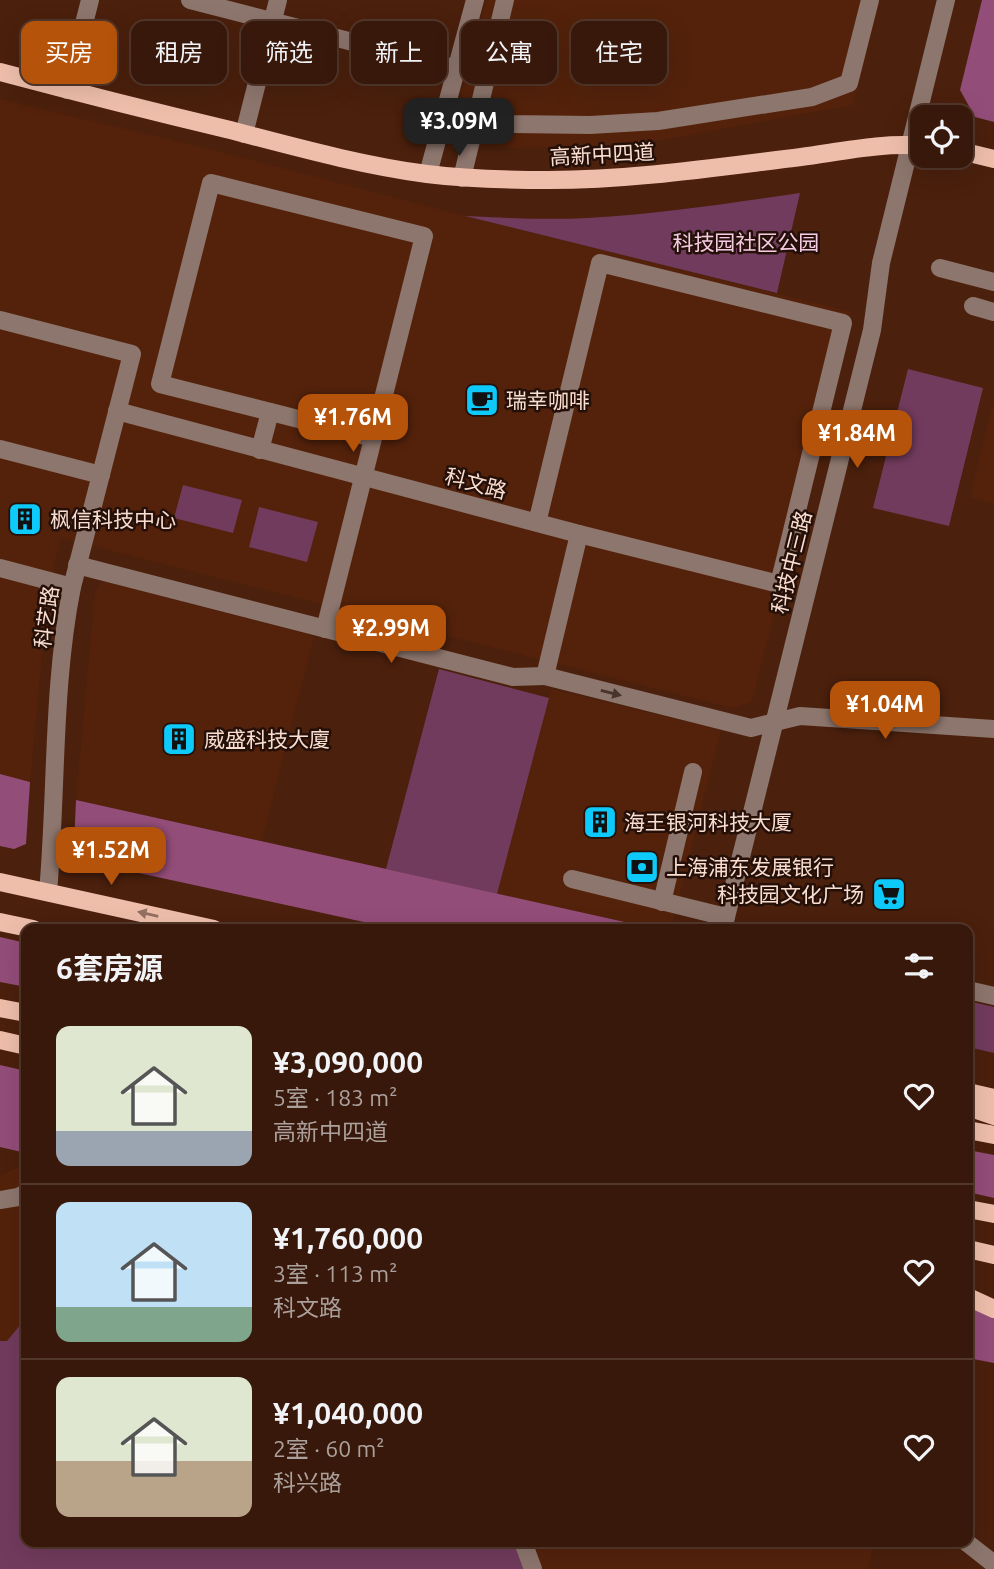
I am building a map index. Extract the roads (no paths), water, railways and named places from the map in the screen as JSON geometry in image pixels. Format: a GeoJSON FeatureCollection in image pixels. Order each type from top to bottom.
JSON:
{"type":"FeatureCollection","features":[{"type":"Feature","properties":{"kind":"main road","name":"高新中四道"},"geometry":{"type":"LineString","coordinates":[[0,72],[362,163],[462,178],[550,180],[612,177],[910,146]]}},
{"type":"Feature","properties":{"kind":"main road"},"geometry":{"type":"LineString","coordinates":[[973,154],[994,159]]}},
{"type":"Feature","properties":{"kind":"main road"},"geometry":{"type":"LineString","coordinates":[[0,882],[192,924]]}},
{"type":"Feature","properties":{"kind":"main road"},"geometry":{"type":"LineString","coordinates":[[0,922],[21,926]]}},
{"type":"Feature","properties":{"kind":"main road"},"geometry":{"type":"LineString","coordinates":[[0,1008],[21,1012]]}},
{"type":"Feature","properties":{"kind":"main road"},"geometry":{"type":"LineString","coordinates":[[0,1040],[21,1045]]}},
{"type":"Feature","properties":{"kind":"main road"},"geometry":{"type":"LineString","coordinates":[[973,1094],[994,1098]]}},
{"type":"Feature","properties":{"kind":"main road"},"geometry":{"type":"LineString","coordinates":[[973,1109],[994,1116]]}},
{"type":"Feature","properties":{"kind":"main road"},"geometry":{"type":"LineString","coordinates":[[973,1131],[994,1135]]}},
{"type":"Feature","properties":{"kind":"main road"},"geometry":{"type":"LineString","coordinates":[[973,1210],[994,1214]]}},
{"type":"Feature","properties":{"kind":"main road"},"geometry":{"type":"LineString","coordinates":[[973,1250],[994,1255]]}},
{"type":"Feature","properties":{"kind":"main road"},"geometry":{"type":"LineString","coordinates":[[973,1300],[994,1311]]}},
{"type":"Feature","properties":{"kind":"street"},"geometry":{"type":"LineString","coordinates":[[67,90],[90,0]]}},
{"type":"Feature","properties":{"kind":"street"},"geometry":{"type":"LineString","coordinates":[[190,0],[272,21],[278,0]]}},
{"type":"Feature","properties":{"kind":"street"},"geometry":{"type":"LineString","coordinates":[[428,174],[475,0]]}},
{"type":"Feature","properties":{"kind":"street"},"geometry":{"type":"LineString","coordinates":[[462,178],[505,0]]}},
{"type":"Feature","properties":{"kind":"street"},"geometry":{"type":"LineString","coordinates":[[476,120],[512,124],[590,125],[658,121],[812,97],[849,83],[870,0]]}},
{"type":"Feature","properties":{"kind":"street","name":"科技中三路"},"geometry":{"type":"LineString","coordinates":[[924,105],[946,0]]}},
{"type":"Feature","properties":{"kind":"street"},"geometry":{"type":"LineString","coordinates":[[337,38],[457,69]]}},
{"type":"Feature","properties":{"kind":"street"},"geometry":{"type":"LineString","coordinates":[[244,134],[256,84]]}},
{"type":"Feature","properties":{"kind":"street","name":"科技中三路"},"geometry":{"type":"LineString","coordinates":[[724,923],[872,330],[881,263],[910,165]]}},
{"type":"Feature","properties":{"kind":"street"},"geometry":{"type":"LineString","coordinates":[[325,629],[424,236],[211,183],[160,384],[373,438]]}},
{"type":"Feature","properties":{"kind":"street","name":"科文路"},"geometry":{"type":"LineString","coordinates":[[117,411],[260,450],[363,477],[537,523],[579,534],[779,584],[844,323],[600,264],[537,523]]}},
{"type":"Feature","properties":{"kind":"street"},"geometry":{"type":"LineString","coordinates":[[940,268],[994,282]]}},
{"type":"Feature","properties":{"kind":"street"},"geometry":{"type":"LineString","coordinates":[[973,306],[994,312]]}},
{"type":"Feature","properties":{"kind":"street","name":"科艺路"},"geometry":{"type":"LineString","coordinates":[[0,320],[132,354],[77,565],[66,618],[54,759],[48,892]]}},
{"type":"Feature","properties":{"kind":"street"},"geometry":{"type":"LineString","coordinates":[[260,450],[270,412]]}},
{"type":"Feature","properties":{"kind":"street"},"geometry":{"type":"LineString","coordinates":[[0,449],[101,475]]}},
{"type":"Feature","properties":{"kind":"street"},"geometry":{"type":"LineString","coordinates":[[545,676],[579,534]]}},
{"type":"Feature","properties":{"kind":"street"},"geometry":{"type":"LineString","coordinates":[[77,565],[513,677],[545,676],[751,728],[800,716],[994,729]]}},
{"type":"Feature","properties":{"kind":"street"},"geometry":{"type":"LineString","coordinates":[[0,568],[72,587]]}},
{"type":"Feature","properties":{"kind":"street"},"geometry":{"type":"LineString","coordinates":[[662,902],[693,772]]}},
{"type":"Feature","properties":{"kind":"street"},"geometry":{"type":"LineString","coordinates":[[572,879],[662,902],[724,923]]}},
{"type":"Feature","properties":{"kind":"street"},"geometry":{"type":"LineString","coordinates":[[973,991],[994,996]]}},
{"type":"Feature","properties":{"kind":"street"},"geometry":{"type":"LineString","coordinates":[[0,1200],[21,1196]]}},
{"type":"Feature","properties":{"kind":"street"},"geometry":{"type":"LineString","coordinates":[[525,1547],[533,1569]]}},
{"type":"Feature","properties":{"kind":"street"},"geometry":{"type":"LineString","coordinates":[[972,1547],[994,1564]]}},
{"type":"Feature","properties":{"kind":"place","name":"瑞幸咖啡"},"geometry":{"type":"Point","coordinates":[482,400]}},
{"type":"Feature","properties":{"kind":"place","name":"枫信科技中心"},"geometry":{"type":"Point","coordinates":[25,519]}},
{"type":"Feature","properties":{"kind":"place","name":"威盛科技大廈"},"geometry":{"type":"Point","coordinates":[179,739]}},
{"type":"Feature","properties":{"kind":"place","name":"海王银河科技大厦"},"geometry":{"type":"Point","coordinates":[600,822]}},
{"type":"Feature","properties":{"kind":"place","name":"上海浦东发展银行"},"geometry":{"type":"Point","coordinates":[642,867]}},
{"type":"Feature","properties":{"kind":"place","name":"科技园文化广场"},"geometry":{"type":"Point","coordinates":[889,894]}},
{"type":"Feature","properties":{"kind":"park label","name":"科技园社区公园"},"geometry":{"type":"Point","coordinates":[746,242]}}]}
